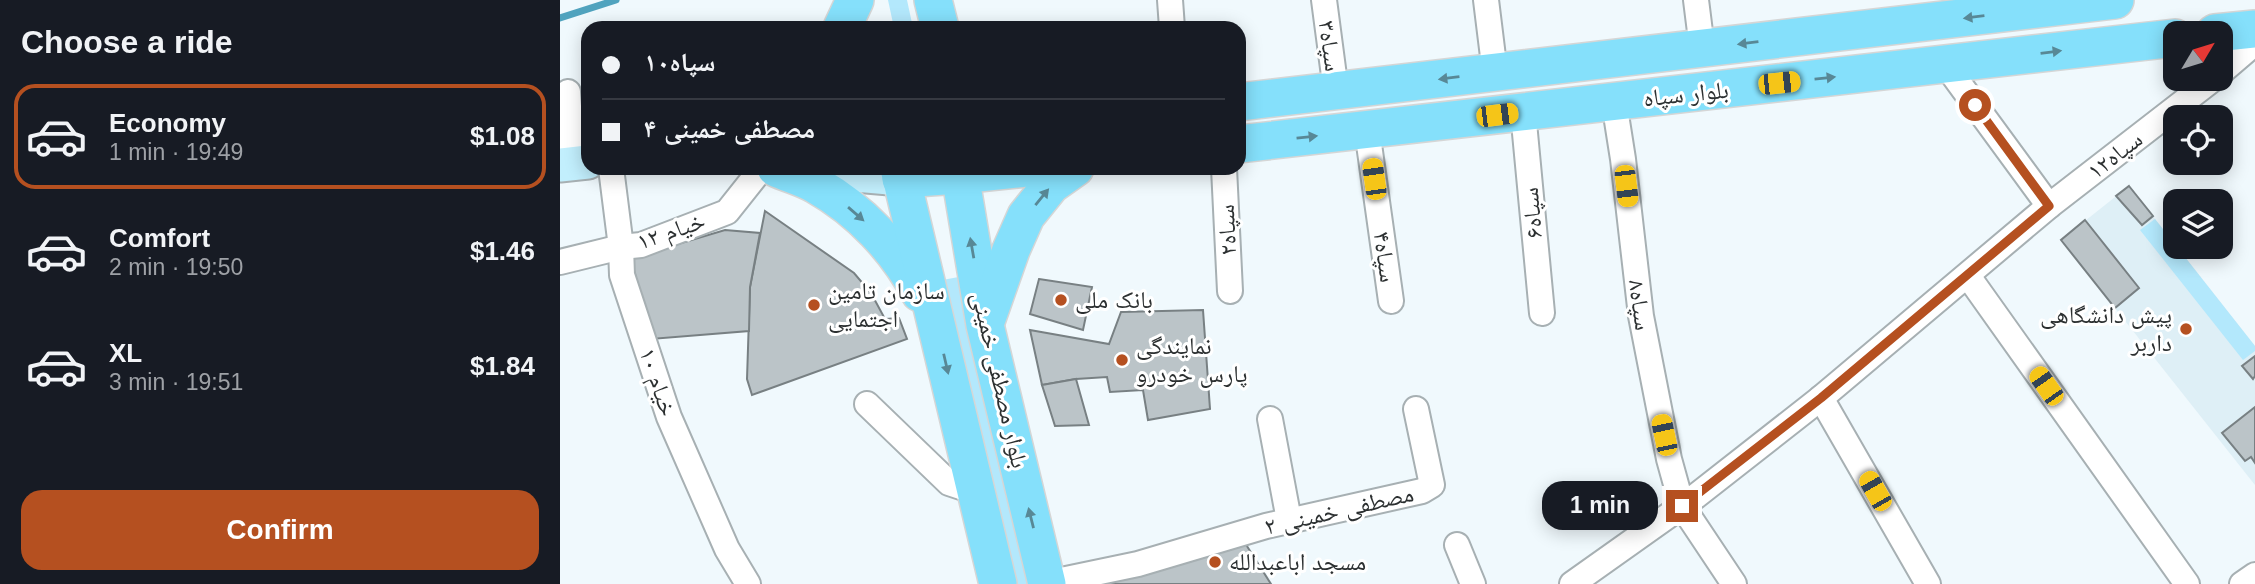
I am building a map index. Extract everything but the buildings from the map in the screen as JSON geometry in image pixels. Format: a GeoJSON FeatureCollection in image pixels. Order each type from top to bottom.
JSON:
{"type":"FeatureCollection","features":[{"type":"Feature","properties":{"kind":"main road"},"geometry":{"type":"LineString","coordinates":[[845,21],[855,0]]}},
{"type":"Feature","properties":{"kind":"main road"},"geometry":{"type":"LineString","coordinates":[[866,0],[870,21]]}},
{"type":"Feature","properties":{"kind":"main road","name":"بلوار سپاه"},"geometry":{"type":"LineString","coordinates":[[1246,102],[1702,48],[1928,11],[2115,0]]}},
{"type":"Feature","properties":{"kind":"main road"},"geometry":{"type":"LineString","coordinates":[[2233,31],[2255,29]]}},
{"type":"Feature","properties":{"kind":"main road","name":"بلوار سپاه"},"geometry":{"type":"LineString","coordinates":[[1246,143],[2163,39]]}},
{"type":"Feature","properties":{"kind":"main road"},"geometry":{"type":"LineString","coordinates":[[793,175],[816,185],[851,209],[879,236],[907,269],[938,329]]}},
{"type":"Feature","properties":{"kind":"main road","name":"بلوار مصطفی خمینی"},"geometry":{"type":"LineString","coordinates":[[900,175],[998,584]]}},
{"type":"Feature","properties":{"kind":"main road","name":"بلوار مصطفی خمینی"},"geometry":{"type":"LineString","coordinates":[[960,175],[985,325],[1047,584]]}},
{"type":"Feature","properties":{"kind":"main road"},"geometry":{"type":"LineString","coordinates":[[985,325],[1026,216],[1051,185],[1065,175]]}},
{"type":"Feature","properties":{"kind":"street"},"geometry":{"type":"LineString","coordinates":[[1170,0],[1172,21]]}},
{"type":"Feature","properties":{"kind":"street","name":"سپاه۳"},"geometry":{"type":"LineString","coordinates":[[1324,0],[1336,91]]}},
{"type":"Feature","properties":{"kind":"street"},"geometry":{"type":"LineString","coordinates":[[1486,0],[1495,72]]}},
{"type":"Feature","properties":{"kind":"street"},"geometry":{"type":"LineString","coordinates":[[1696,0],[1702,48]]}},
{"type":"Feature","properties":{"kind":"street"},"geometry":{"type":"LineString","coordinates":[[2233,62],[2255,43]]}},
{"type":"Feature","properties":{"kind":"street"},"geometry":{"type":"LineString","coordinates":[[1945,64],[2049,206]]}},
{"type":"Feature","properties":{"kind":"street","name":"سپاه۱۲"},"geometry":{"type":"LineString","coordinates":[[1581,581],[1821,398],[2049,206],[2198,91]]}},
{"type":"Feature","properties":{"kind":"street"},"geometry":{"type":"LineString","coordinates":[[568,92],[574,164]]}},
{"type":"Feature","properties":{"kind":"street","name":"سپاه۸"},"geometry":{"type":"LineString","coordinates":[[1614,102],[1640,316],[1669,458],[1682,506],[1734,584]]}},
{"type":"Feature","properties":{"kind":"street","name":"سپاه۶"},"geometry":{"type":"LineString","coordinates":[[1522,112],[1542,313]]}},
{"type":"Feature","properties":{"kind":"street","name":"سپاه۴"},"geometry":{"type":"LineString","coordinates":[[1367,130],[1391,300]]}},
{"type":"Feature","properties":{"kind":"street","name":"خیام ۱۰"},"geometry":{"type":"LineString","coordinates":[[612,175],[622,275],[668,417],[727,549],[748,584]]}},
{"type":"Feature","properties":{"kind":"street","name":"خیام ۱۲"},"geometry":{"type":"LineString","coordinates":[[560,262],[621,247],[642,245],[727,212],[756,175]]}},
{"type":"Feature","properties":{"kind":"street","name":"سپاه۲"},"geometry":{"type":"LineString","coordinates":[[1224,175],[1230,291]]}},
{"type":"Feature","properties":{"kind":"street"},"geometry":{"type":"LineString","coordinates":[[1968,276],[2187,584]]}},
{"type":"Feature","properties":{"kind":"street"},"geometry":{"type":"LineString","coordinates":[[1821,398],[1928,584]]}},
{"type":"Feature","properties":{"kind":"street"},"geometry":{"type":"LineString","coordinates":[[867,404],[949,483],[976,492]]}},
{"type":"Feature","properties":{"kind":"street","name":"مصطفی خمینی ۲"},"geometry":{"type":"LineString","coordinates":[[1047,584],[1138,564],[1289,520],[1422,491],[1432,485],[1416,409]]}},
{"type":"Feature","properties":{"kind":"street"},"geometry":{"type":"LineString","coordinates":[[1270,419],[1289,520]]}},
{"type":"Feature","properties":{"kind":"street"},"geometry":{"type":"LineString","coordinates":[[1457,545],[1473,584]]}},
{"type":"Feature","properties":{"kind":"street"},"geometry":{"type":"LineString","coordinates":[[2242,584],[2255,575]]}},
{"type":"Feature","properties":{"kind":"shaded area"},"geometry":{"type":"Polygon","coordinates":[[[888,0],[907,0],[912,21],[892,21],[888,0]]]}},
{"type":"Feature","properties":{"kind":"shaded area","name":"پیش دانشگاهی داربر"},"geometry":{"type":"Polygon","coordinates":[[[2129,186],[2163,229],[2163,259],[2186,259],[2255,346],[2255,485],[2061,240],[2129,186]]]}},
{"type":"Feature","properties":{"kind":"shaded area"},"geometry":{"type":"Polygon","coordinates":[[[2155,219],[2163,229],[2163,259],[2186,259],[2255,346],[2255,351],[2243,360],[2140,230],[2155,219]]]}},
{"type":"Feature","properties":{"kind":"shaded area"},"geometry":{"type":"Polygon","coordinates":[[[964,276],[963,309],[1028,584],[1014,584],[937,281],[964,276]]]}},
{"type":"Feature","properties":{"kind":"waterway"},"geometry":{"type":"LineString","coordinates":[[560,18],[616,0]]}},
{"type":"Feature","properties":{"kind":"place","name":"بانک ملی"},"geometry":{"type":"Point","coordinates":[1061,300]}},
{"type":"Feature","properties":{"kind":"place","name":"سازمان تامین اجتمایی"},"geometry":{"type":"Point","coordinates":[814,305]}},
{"type":"Feature","properties":{"kind":"place","name":"پیش دانشگاهی داربر"},"geometry":{"type":"Point","coordinates":[2186,329]}},
{"type":"Feature","properties":{"kind":"place","name":"نمایندگی پارس خودرو"},"geometry":{"type":"Point","coordinates":[1122,360]}},
{"type":"Feature","properties":{"kind":"place","name":"مسجد اباعبدالله"},"geometry":{"type":"Point","coordinates":[1215,562]}},
{"type":"Feature","properties":{"kind":"route"},"geometry":{"type":"LineString","coordinates":[[1682,506],[1821,398],[2049,206],[1975,105]]}}]}
